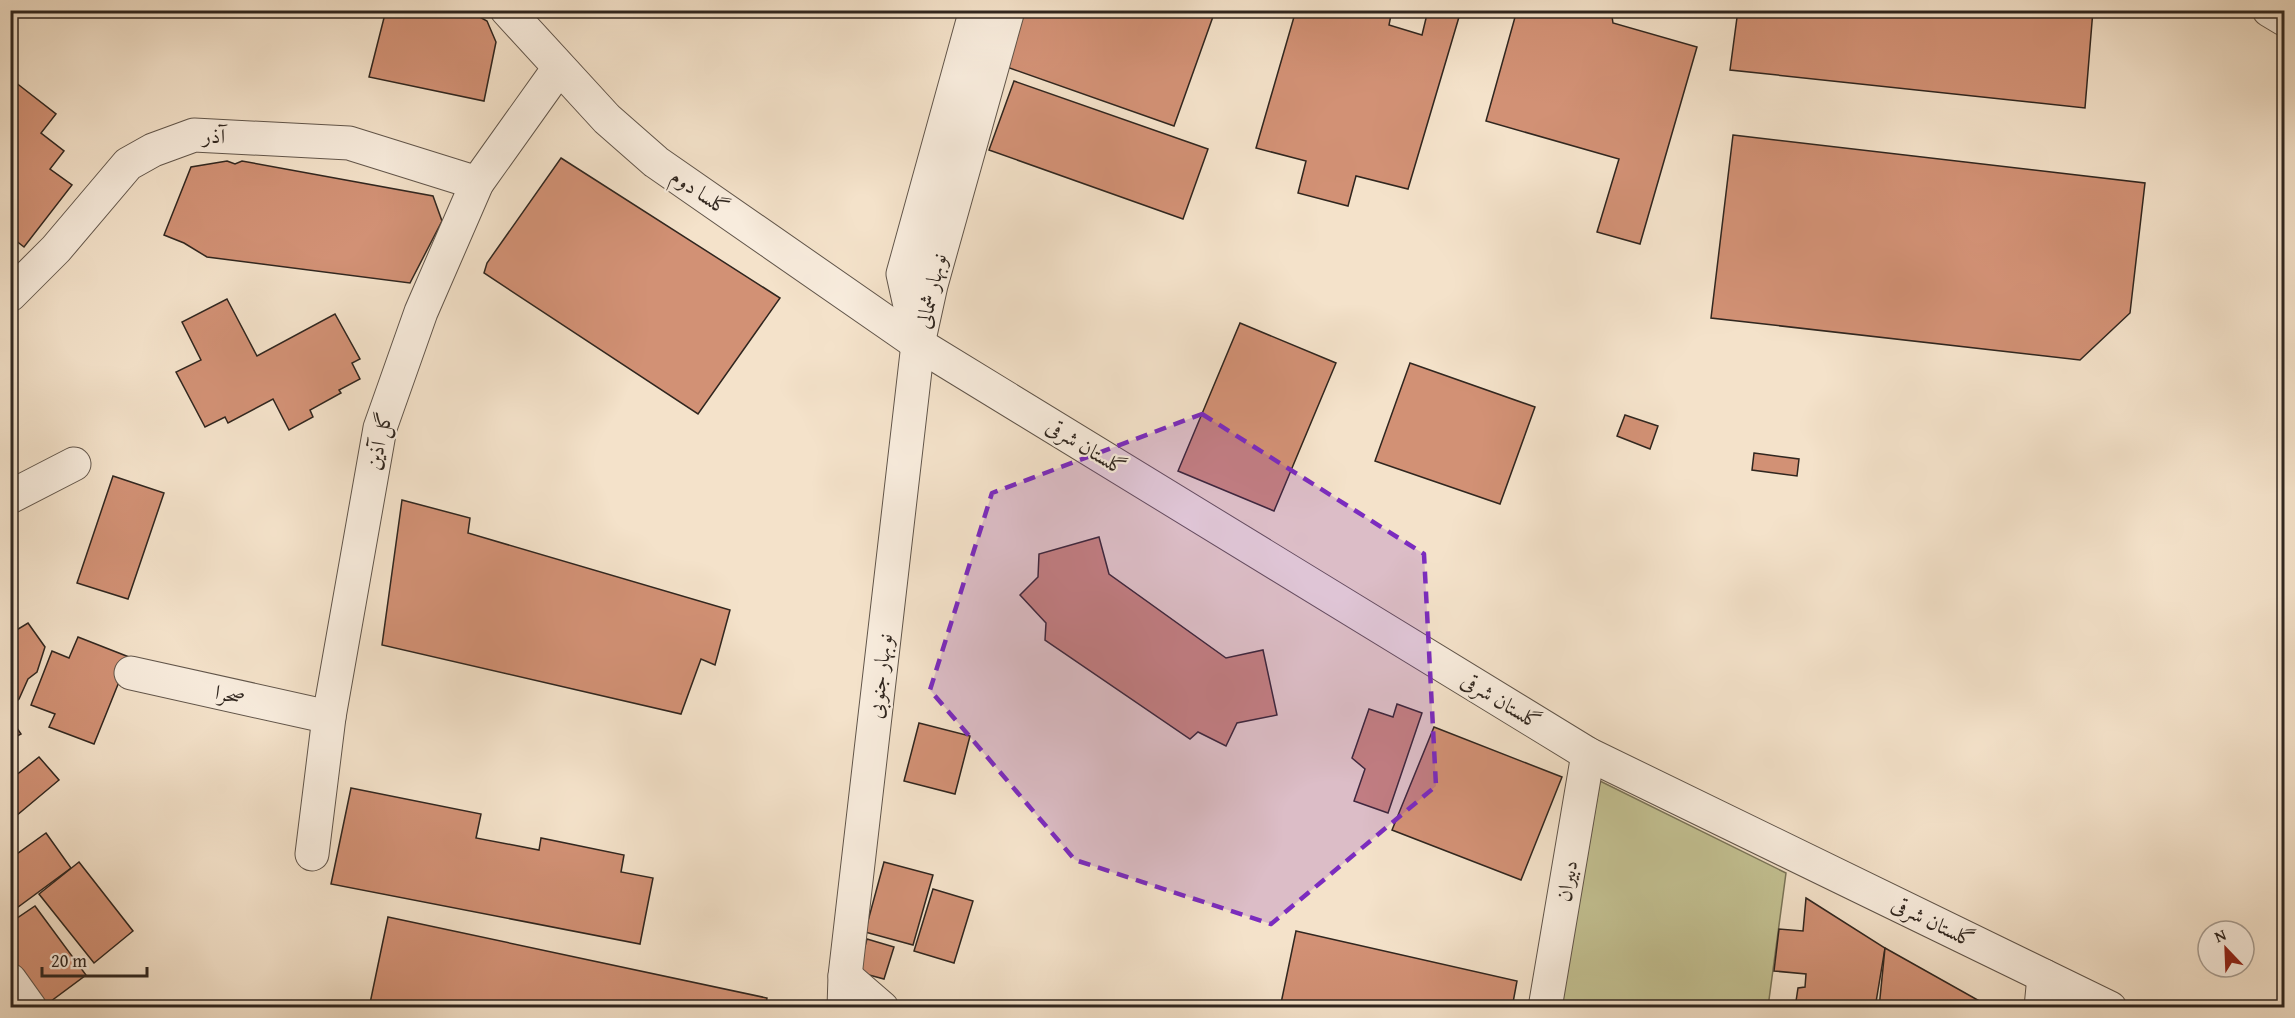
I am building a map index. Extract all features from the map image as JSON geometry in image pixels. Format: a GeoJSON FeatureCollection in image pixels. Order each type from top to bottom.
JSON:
{"type":"FeatureCollection","features":[{"type":"Feature","properties":{"kind":"street","name":"گلسا دوم"},"geometry":{"type":"LineString","coordinates":[[507,10],[607,119],[656,162],[918,344]]}},
{"type":"Feature","properties":{"kind":"street","name":"نوبهار شمالی"},"geometry":{"type":"LineString","coordinates":[[918,344],[903,274],[976,10]]}},
{"type":"Feature","properties":{"kind":"street","name":"نوبهار شمالی"},"geometry":{"type":"LineString","coordinates":[[918,344],[931,285],[1008,10]]}},
{"type":"Feature","properties":{"kind":"street"},"geometry":{"type":"LineString","coordinates":[[2270,10],[2284,19]]}},
{"type":"Feature","properties":{"kind":"street","name":"گل آذین"},"geometry":{"type":"LineString","coordinates":[[312,854],[329,717],[380,428],[421,312],[477,183],[559,68]]}},
{"type":"Feature","properties":{"kind":"street","name":"آذر"},"geometry":{"type":"LineString","coordinates":[[10,295],[56,249],[128,164],[153,150],[194,135],[349,143],[477,183]]}},
{"type":"Feature","properties":{"kind":"street","name":"گلستان شرقی"},"geometry":{"type":"LineString","coordinates":[[918,344],[1588,754],[2042,992],[2110,1008]]}},
{"type":"Feature","properties":{"kind":"street","name":"نوبهار جنوبی"},"geometry":{"type":"LineString","coordinates":[[844,992],[918,344]]}},
{"type":"Feature","properties":{"kind":"street"},"geometry":{"type":"LineString","coordinates":[[10,497],[74,464]]}},
{"type":"Feature","properties":{"kind":"street","name":"صحرا"},"geometry":{"type":"LineString","coordinates":[[131,673],[329,717]]}},
{"type":"Feature","properties":{"kind":"street","name":"دبیران"},"geometry":{"type":"LineString","coordinates":[[1545,1008],[1588,754]]}},
{"type":"Feature","properties":{"kind":"street"},"geometry":{"type":"LineString","coordinates":[[10,980],[30,1008]]}},
{"type":"Feature","properties":{"kind":"street"},"geometry":{"type":"LineString","coordinates":[[844,992],[882,1008]]}},
{"type":"Feature","properties":{"kind":"highlighted area"},"geometry":{"type":"Polygon","coordinates":[[[1202,414],[1424,554],[1436,786],[1271,924],[1075,860],[930,690],[992,493],[1202,414]]]}},
{"type":"Feature","properties":{"kind":"shaded area"},"geometry":{"type":"Polygon","coordinates":[[[1600,781],[1786,873],[1768,1007],[1561,1008],[1600,781]]]}},
{"type":"Feature","properties":{"kind":"building"},"geometry":{"type":"Polygon","coordinates":[[[386,10],[452,10],[458,13],[459,10],[467,10],[487,21],[496,42],[484,101],[369,77],[386,10]]]}},
{"type":"Feature","properties":{"kind":"building"},"geometry":{"type":"Polygon","coordinates":[[[1023,10],[1215,11],[1174,126],[1004,66],[1023,10]]]}},
{"type":"Feature","properties":{"kind":"building"},"geometry":{"type":"Polygon","coordinates":[[[1296,10],[1392,10],[1389,25],[1422,35],[1428,10],[1459,17],[1408,189],[1356,176],[1348,206],[1298,193],[1306,161],[1256,148],[1296,10]]]}},
{"type":"Feature","properties":{"kind":"building"},"geometry":{"type":"Polygon","coordinates":[[[1517,10],[1611,10],[1613,23],[1697,47],[1640,244],[1597,232],[1619,159],[1486,121],[1517,10]]]}},
{"type":"Feature","properties":{"kind":"building"},"geometry":{"type":"Polygon","coordinates":[[[1738,10],[2093,10],[2085,108],[1730,70],[1738,10]]]}},
{"type":"Feature","properties":{"kind":"building"},"geometry":{"type":"Polygon","coordinates":[[[1014,81],[1208,149],[1183,219],[989,150],[1014,81]]]}},
{"type":"Feature","properties":{"kind":"building"},"geometry":{"type":"Polygon","coordinates":[[[15,82],[56,114],[41,133],[64,151],[50,169],[72,185],[24,247],[10,236],[10,88],[15,82]]]}},
{"type":"Feature","properties":{"kind":"building"},"geometry":{"type":"Polygon","coordinates":[[[1733,135],[2145,183],[2130,313],[2080,360],[1711,318],[1733,135]]]}},
{"type":"Feature","properties":{"kind":"building"},"geometry":{"type":"Polygon","coordinates":[[[561,158],[780,298],[698,414],[484,273],[487,263],[561,158]]]}},
{"type":"Feature","properties":{"kind":"building"},"geometry":{"type":"Polygon","coordinates":[[[227,161],[235,164],[242,161],[433,196],[442,221],[410,283],[207,257],[184,243],[164,235],[191,167],[227,161]]]}},
{"type":"Feature","properties":{"kind":"building"},"geometry":{"type":"Polygon","coordinates":[[[227,299],[257,356],[335,314],[360,359],[352,363],[360,379],[339,390],[341,393],[310,410],[313,417],[289,430],[273,399],[228,423],[225,417],[205,427],[176,372],[201,360],[182,322],[227,299]]]}},
{"type":"Feature","properties":{"kind":"building"},"geometry":{"type":"Polygon","coordinates":[[[1240,323],[1336,363],[1274,511],[1178,471],[1240,323]]]}},
{"type":"Feature","properties":{"kind":"building"},"geometry":{"type":"Polygon","coordinates":[[[1410,363],[1535,407],[1500,504],[1375,461],[1410,363]]]}},
{"type":"Feature","properties":{"kind":"building"},"geometry":{"type":"Polygon","coordinates":[[[1625,415],[1658,426],[1650,449],[1617,436],[1625,415]]]}},
{"type":"Feature","properties":{"kind":"building"},"geometry":{"type":"Polygon","coordinates":[[[1754,453],[1799,459],[1797,476],[1752,470],[1754,453]]]}},
{"type":"Feature","properties":{"kind":"building"},"geometry":{"type":"Polygon","coordinates":[[[113,476],[164,493],[128,599],[77,583],[113,476]]]}},
{"type":"Feature","properties":{"kind":"building"},"geometry":{"type":"Polygon","coordinates":[[[402,500],[470,518],[468,533],[730,610],[715,665],[701,659],[681,714],[382,645],[402,500]]]}},
{"type":"Feature","properties":{"kind":"building"},"geometry":{"type":"Polygon","coordinates":[[[1099,537],[1109,574],[1226,658],[1263,650],[1277,715],[1237,723],[1226,746],[1198,732],[1190,739],[1045,640],[1046,623],[1020,595],[1038,577],[1039,554],[1099,537]]]}},
{"type":"Feature","properties":{"kind":"building"},"geometry":{"type":"Polygon","coordinates":[[[28,623],[45,647],[37,672],[28,679],[19,699],[11,706],[10,634],[28,623]]]}},
{"type":"Feature","properties":{"kind":"building"},"geometry":{"type":"Polygon","coordinates":[[[78,637],[129,657],[94,744],[49,727],[55,714],[31,705],[52,651],[69,658],[78,637]]]}},
{"type":"Feature","properties":{"kind":"building"},"geometry":{"type":"Polygon","coordinates":[[[1397,704],[1422,713],[1388,813],[1354,801],[1365,769],[1352,758],[1369,709],[1393,717],[1397,704]]]}},
{"type":"Feature","properties":{"kind":"building"},"geometry":{"type":"Polygon","coordinates":[[[10,718],[21,734],[10,740],[10,718]]]}},
{"type":"Feature","properties":{"kind":"building"},"geometry":{"type":"Polygon","coordinates":[[[919,723],[970,736],[955,794],[904,781],[919,723]]]}},
{"type":"Feature","properties":{"kind":"building"},"geometry":{"type":"Polygon","coordinates":[[[1434,727],[1562,777],[1521,880],[1392,830],[1434,727]]]}},
{"type":"Feature","properties":{"kind":"building"},"geometry":{"type":"Polygon","coordinates":[[[39,757],[59,780],[16,816],[10,809],[10,780],[39,757]]]}},
{"type":"Feature","properties":{"kind":"building"},"geometry":{"type":"Polygon","coordinates":[[[351,788],[481,814],[476,838],[539,850],[541,838],[624,855],[621,872],[653,878],[640,944],[331,884],[351,788]]]}},
{"type":"Feature","properties":{"kind":"building"},"geometry":{"type":"Polygon","coordinates":[[[46,833],[71,868],[14,910],[10,905],[10,859],[46,833]]]}},
{"type":"Feature","properties":{"kind":"building"},"geometry":{"type":"Polygon","coordinates":[[[79,862],[133,931],[94,963],[39,894],[79,862]]]}},
{"type":"Feature","properties":{"kind":"building"},"geometry":{"type":"Polygon","coordinates":[[[884,862],[933,875],[913,945],[865,932],[884,862]]]}},
{"type":"Feature","properties":{"kind":"building"},"geometry":{"type":"Polygon","coordinates":[[[933,889],[973,901],[954,963],[914,951],[933,889]]]}},
{"type":"Feature","properties":{"kind":"building"},"geometry":{"type":"Polygon","coordinates":[[[1806,898],[1885,948],[1875,1008],[1795,1008],[1798,988],[1805,987],[1806,974],[1774,971],[1779,929],[1803,931],[1806,898]]]}},
{"type":"Feature","properties":{"kind":"building"},"geometry":{"type":"Polygon","coordinates":[[[35,906],[86,975],[43,1007],[10,963],[10,923],[35,906]]]}},
{"type":"Feature","properties":{"kind":"building"},"geometry":{"type":"Polygon","coordinates":[[[388,917],[767,998],[765,1008],[369,1008],[388,917]]]}},
{"type":"Feature","properties":{"kind":"building"},"geometry":{"type":"Polygon","coordinates":[[[1296,931],[1517,981],[1512,1008],[1280,1008],[1296,931]]]}},
{"type":"Feature","properties":{"kind":"building"},"geometry":{"type":"Polygon","coordinates":[[[867,939],[894,947],[884,979],[858,972],[867,939]]]}},
{"type":"Feature","properties":{"kind":"building"},"geometry":{"type":"Polygon","coordinates":[[[1885,948],[1992,1008],[1879,1008],[1885,948]]]}}]}
